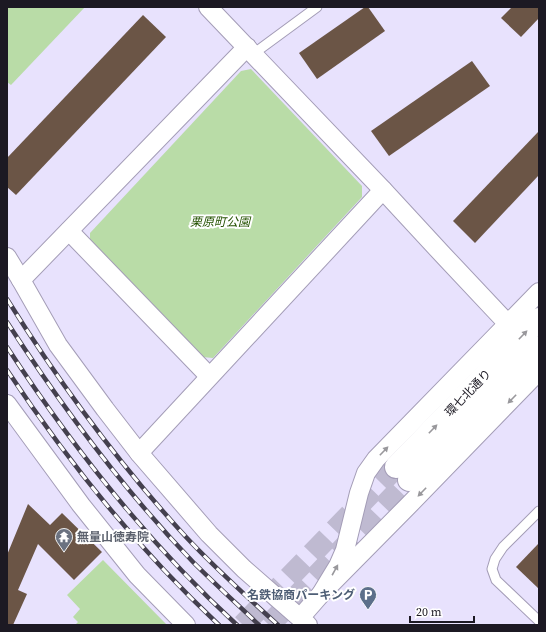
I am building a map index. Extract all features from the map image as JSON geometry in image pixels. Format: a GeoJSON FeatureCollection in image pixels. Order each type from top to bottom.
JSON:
{"type":"FeatureCollection","features":[{"type":"Feature","properties":{"kind":"street"},"geometry":{"type":"LineString","coordinates":[[208,7],[383,190],[508,324]]}},
{"type":"Feature","properties":{"kind":"street"},"geometry":{"type":"LineString","coordinates":[[21,280],[68,231],[250,50]]}},
{"type":"Feature","properties":{"kind":"street"},"geometry":{"type":"LineString","coordinates":[[139,453],[383,190]]}},
{"type":"Feature","properties":{"kind":"street"},"geometry":{"type":"LineString","coordinates":[[68,231],[209,376]]}},
{"type":"Feature","properties":{"kind":"street"},"geometry":{"type":"LineString","coordinates":[[7,257],[58,345],[104,409],[139,453],[209,534],[244,569],[304,621],[338,566],[345,550],[359,493],[366,473],[376,459],[539,292]]}},
{"type":"Feature","properties":{"kind":"street","name":"環七北通り"},"geometry":{"type":"LineString","coordinates":[[539,319],[403,473],[539,347]]}},
{"type":"Feature","properties":{"kind":"street"},"geometry":{"type":"LineString","coordinates":[[321,594],[539,370]]}},
{"type":"Feature","properties":{"kind":"street"},"geometry":{"type":"LineString","coordinates":[[7,404],[81,505],[137,574],[186,625]]}},
{"type":"Feature","properties":{"kind":"lane"},"geometry":{"type":"LineString","coordinates":[[250,50],[317,7]]}},
{"type":"Feature","properties":{"kind":"lane"},"geometry":{"type":"LineString","coordinates":[[539,510],[503,547],[494,559],[492,569],[496,580],[539,621]]}},
{"type":"Feature","properties":{"kind":"green space"},"geometry":{"type":"Polygon","coordinates":[[[7,7],[85,7],[11,85],[7,82],[7,7]]]}},
{"type":"Feature","properties":{"kind":"green space","name":"栗原町公園"},"geometry":{"type":"Polygon","coordinates":[[[251,69],[362,186],[362,197],[213,358],[202,357],[90,243],[90,233],[241,71],[251,69]]]}},
{"type":"Feature","properties":{"kind":"green space"},"geometry":{"type":"Polygon","coordinates":[[[103,560],[167,625],[75,625],[78,622],[73,617],[80,609],[67,595],[103,560]]]}},
{"type":"Feature","properties":{"kind":"building"},"geometry":{"type":"Polygon","coordinates":[[[365,7],[368,7],[385,31],[317,79],[299,53],[365,7]]]}},
{"type":"Feature","properties":{"kind":"building"},"geometry":{"type":"Polygon","coordinates":[[[512,7],[539,7],[539,18],[521,37],[501,18],[512,7]]]}},
{"type":"Feature","properties":{"kind":"building"},"geometry":{"type":"Polygon","coordinates":[[[143,15],[166,37],[16,195],[7,187],[7,158],[143,15]]]}},
{"type":"Feature","properties":{"kind":"building"},"geometry":{"type":"Polygon","coordinates":[[[472,61],[490,86],[389,156],[371,131],[472,61]]]}},
{"type":"Feature","properties":{"kind":"building"},"geometry":{"type":"Polygon","coordinates":[[[539,131],[539,175],[475,243],[453,221],[539,131]]]}},
{"type":"Feature","properties":{"kind":"building"},"geometry":{"type":"Polygon","coordinates":[[[28,504],[50,525],[62,513],[102,552],[74,580],[38,544],[18,590],[27,594],[13,625],[7,625],[7,555],[28,504]]]}},
{"type":"Feature","properties":{"kind":"building"},"geometry":{"type":"Polygon","coordinates":[[[539,543],[539,589],[516,567],[539,543]]]}},
{"type":"Feature","properties":{"kind":"tunnel"},"geometry":{"type":"LineString","coordinates":[[243,625],[396,467]]}},
{"type":"Feature","properties":{"kind":"tunnel"},"geometry":{"type":"LineString","coordinates":[[269,625],[409,480]]}},
{"type":"Feature","properties":{"kind":"railway"},"geometry":{"type":"LineString","coordinates":[[7,299],[69,392],[137,481],[197,549],[278,625]]}},
{"type":"Feature","properties":{"kind":"railway"},"geometry":{"type":"LineString","coordinates":[[7,322],[49,385],[94,446],[142,506],[193,562],[259,625]]}},
{"type":"Feature","properties":{"kind":"railway"},"geometry":{"type":"LineString","coordinates":[[7,347],[58,422],[113,493],[173,561],[204,594],[237,625]]}},
{"type":"Feature","properties":{"kind":"railway"},"geometry":{"type":"LineString","coordinates":[[7,370],[54,438],[106,504],[160,566],[219,625]]}},
{"type":"Feature","properties":{"kind":"place","name":"無量山徳寿院"},"geometry":{"type":"Point","coordinates":[64,552]}},
{"type":"Feature","properties":{"kind":"place","name":"名鉄協商パーキング"},"geometry":{"type":"Point","coordinates":[368,610]}}]}
